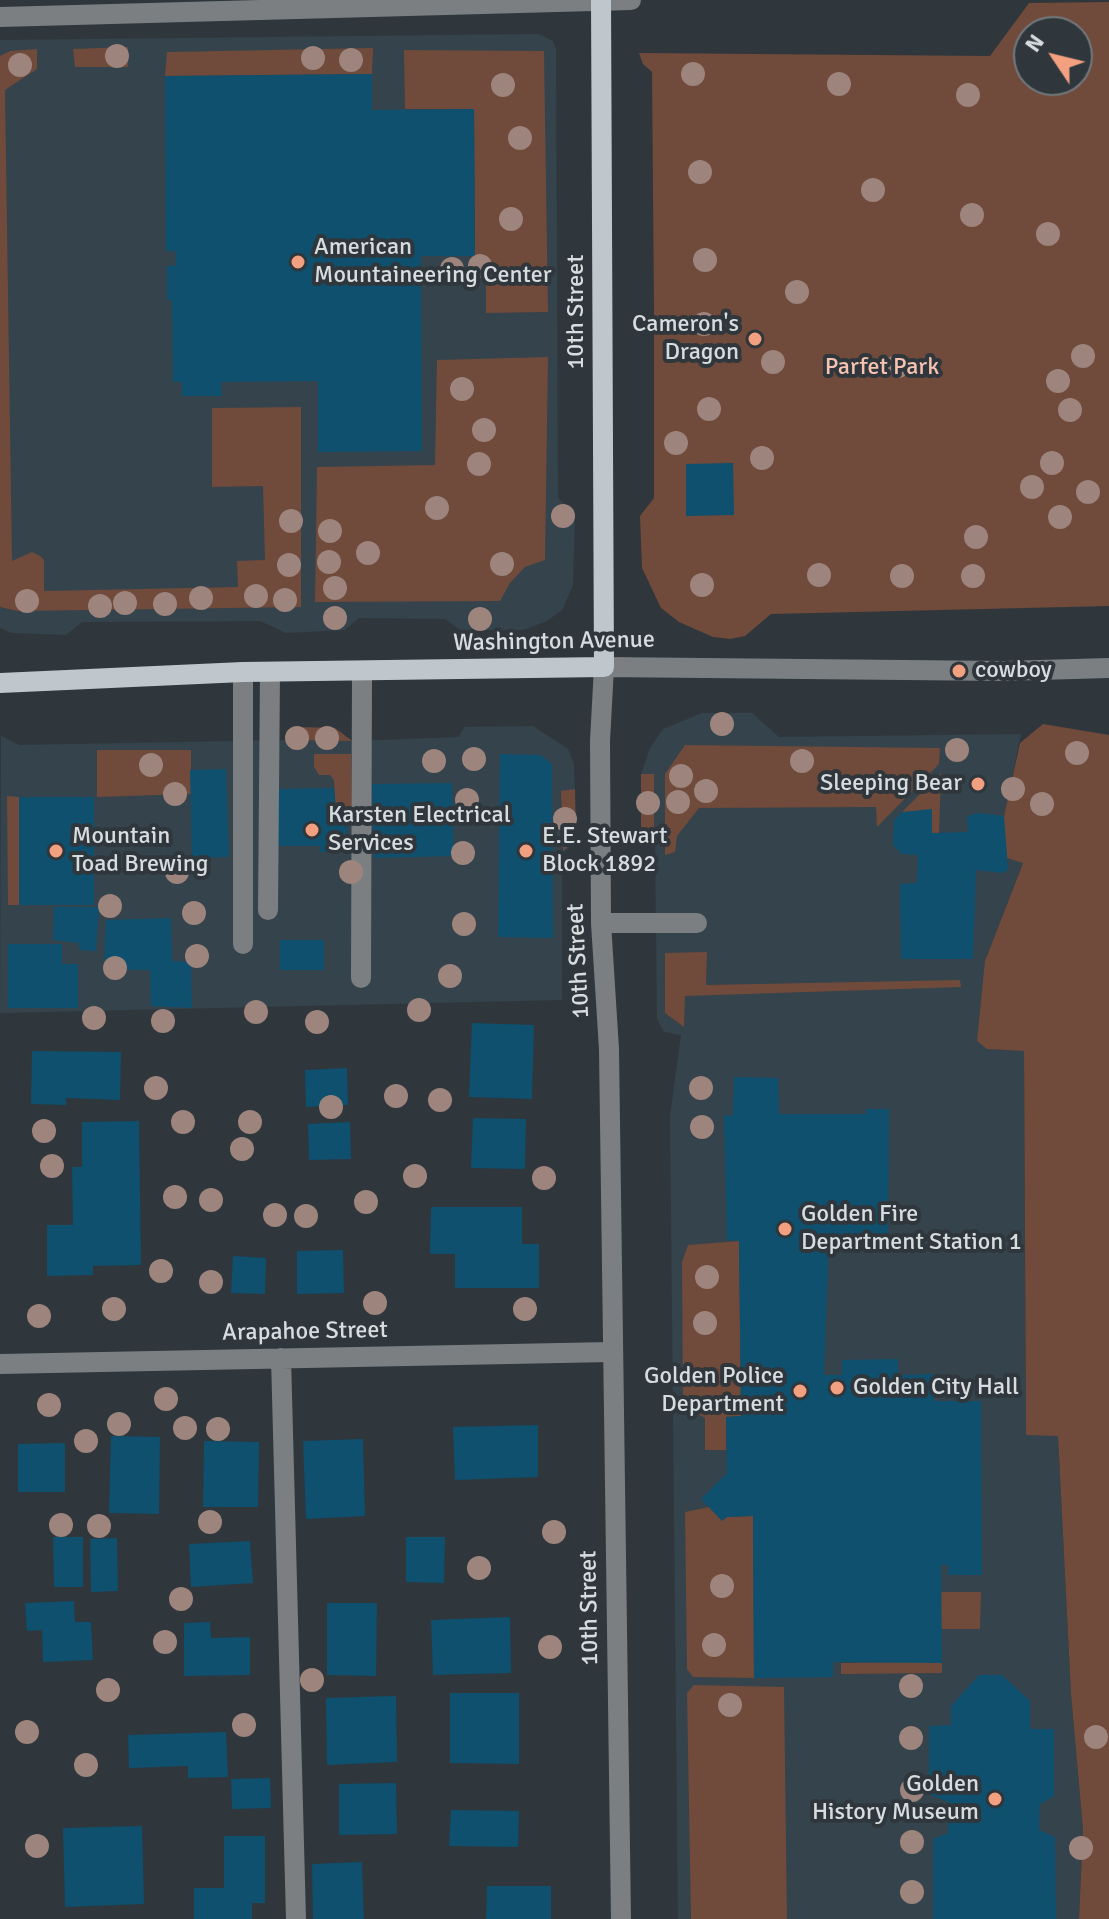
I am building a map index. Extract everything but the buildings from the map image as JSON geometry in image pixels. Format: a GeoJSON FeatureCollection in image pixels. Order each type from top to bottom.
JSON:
{"type":"FeatureCollection","features":[{"type":"Feature","properties":{"kind":"main road","name":"10th Street"},"geometry":{"type":"LineString","coordinates":[[601,0],[604,667]]}},
{"type":"Feature","properties":{"kind":"main road","name":"Washington Avenue"},"geometry":{"type":"LineString","coordinates":[[0,683],[243,672],[604,667]]}},
{"type":"Feature","properties":{"kind":"street"},"geometry":{"type":"LineString","coordinates":[[0,17],[261,5],[631,0]]}},
{"type":"Feature","properties":{"kind":"street","name":"Washington Avenue"},"geometry":{"type":"LineString","coordinates":[[604,667],[1004,671],[1101,668]]}},
{"type":"Feature","properties":{"kind":"street","name":"10th Street"},"geometry":{"type":"LineString","coordinates":[[604,667],[600,741],[601,923],[609,1049],[621,1919]]}},
{"type":"Feature","properties":{"kind":"street"},"geometry":{"type":"LineString","coordinates":[[361,978],[362,671]]}},
{"type":"Feature","properties":{"kind":"street"},"geometry":{"type":"LineString","coordinates":[[243,672],[243,944]]}},
{"type":"Feature","properties":{"kind":"street"},"geometry":{"type":"LineString","coordinates":[[268,910],[270,672]]}},
{"type":"Feature","properties":{"kind":"street"},"geometry":{"type":"LineString","coordinates":[[601,923],[697,923]]}},
{"type":"Feature","properties":{"kind":"street","name":"Arapahoe Street"},"geometry":{"type":"LineString","coordinates":[[0,1364],[611,1352]]}},
{"type":"Feature","properties":{"kind":"street"},"geometry":{"type":"LineString","coordinates":[[281,1358],[296,1919]]}},
{"type":"Feature","properties":{"kind":"shaded area"},"geometry":{"type":"Polygon","coordinates":[[[538,34],[553,41],[556,50],[558,498],[575,513],[573,585],[562,610],[547,621],[523,630],[460,630],[445,619],[359,618],[345,630],[286,633],[260,621],[82,622],[66,635],[12,633],[0,628],[0,40],[538,34]]]}},
{"type":"Feature","properties":{"kind":"shaded area"},"geometry":{"type":"Polygon","coordinates":[[[702,713],[752,713],[779,737],[1021,734],[1004,816],[1007,858],[1023,862],[985,961],[994,1050],[1024,1050],[1026,1435],[1058,1435],[1071,1694],[1083,1830],[1079,1919],[678,1919],[670,1116],[681,1035],[664,1032],[657,1019],[655,842],[641,828],[641,774],[650,748],[663,729],[702,713]]]}},
{"type":"Feature","properties":{"kind":"shaded area"},"geometry":{"type":"Polygon","coordinates":[[[533,726],[568,749],[574,764],[576,839],[562,856],[562,1000],[0,1013],[1,736],[19,745],[286,740],[293,727],[335,728],[353,741],[459,737],[464,727],[533,726]]]}},
{"type":"Feature","properties":{"kind":"green space","name":"Parfet Park"},"geometry":{"type":"Polygon","coordinates":[[[1109,2],[1109,606],[771,614],[745,636],[730,639],[713,637],[679,622],[661,608],[642,568],[640,516],[654,498],[654,311],[652,72],[643,64],[639,53],[990,56],[1013,25],[1013,96],[1093,96],[1093,16],[1019,16],[1029,3],[1109,2]]]}},
{"type":"Feature","properties":{"kind":"green space"},"geometry":{"type":"Polygon","coordinates":[[[128,47],[128,67],[75,67],[73,49],[128,47]]]}},
{"type":"Feature","properties":{"kind":"green space"},"geometry":{"type":"Polygon","coordinates":[[[373,48],[372,74],[165,76],[167,52],[373,48]]]}},
{"type":"Feature","properties":{"kind":"green space"},"geometry":{"type":"Polygon","coordinates":[[[37,49],[37,69],[5,90],[12,561],[32,552],[40,556],[44,560],[44,591],[238,587],[237,561],[265,560],[263,486],[212,487],[212,408],[301,407],[301,607],[17,611],[0,607],[0,56],[10,51],[37,49]]]}},
{"type":"Feature","properties":{"kind":"green space"},"geometry":{"type":"Polygon","coordinates":[[[404,50],[544,51],[548,312],[486,313],[486,256],[475,256],[474,109],[405,109],[404,50]]]}},
{"type":"Feature","properties":{"kind":"green space"},"geometry":{"type":"Polygon","coordinates":[[[548,357],[545,560],[525,567],[510,583],[500,601],[315,602],[317,467],[435,465],[437,360],[548,357]]]}},
{"type":"Feature","properties":{"kind":"green space"},"geometry":{"type":"Polygon","coordinates":[[[1043,724],[1109,735],[1109,1919],[1079,1919],[1083,1830],[1071,1694],[1058,1436],[1026,1435],[1024,1051],[987,1049],[977,1041],[985,961],[1023,863],[1007,858],[1004,853],[1004,816],[1020,743],[1043,724]]]}},
{"type":"Feature","properties":{"kind":"green space"},"geometry":{"type":"Polygon","coordinates":[[[293,727],[335,728],[352,741],[287,740],[293,727]]]}},
{"type":"Feature","properties":{"kind":"green space"},"geometry":{"type":"Polygon","coordinates":[[[685,745],[940,748],[939,764],[877,827],[876,807],[699,808],[677,836],[675,852],[665,855],[665,774],[685,745]]]}},
{"type":"Feature","properties":{"kind":"green space"},"geometry":{"type":"Polygon","coordinates":[[[97,750],[191,750],[191,794],[97,797],[97,750]]]}},
{"type":"Feature","properties":{"kind":"green space"},"geometry":{"type":"Polygon","coordinates":[[[314,754],[351,754],[352,814],[336,813],[334,780],[330,775],[319,775],[314,767],[314,754]]]}},
{"type":"Feature","properties":{"kind":"green space"},"geometry":{"type":"Polygon","coordinates":[[[941,773],[939,833],[932,833],[902,812],[941,773]]]}},
{"type":"Feature","properties":{"kind":"green space"},"geometry":{"type":"Polygon","coordinates":[[[641,774],[654,774],[654,841],[641,828],[641,774]]]}},
{"type":"Feature","properties":{"kind":"green space"},"geometry":{"type":"Polygon","coordinates":[[[575,789],[576,839],[563,851],[561,791],[575,789]]]}},
{"type":"Feature","properties":{"kind":"green space"},"geometry":{"type":"Polygon","coordinates":[[[7,796],[19,797],[19,905],[8,905],[7,796]]]}},
{"type":"Feature","properties":{"kind":"green space"},"geometry":{"type":"Polygon","coordinates":[[[707,952],[706,985],[960,980],[961,987],[685,996],[684,1027],[665,1013],[665,953],[707,952]]]}},
{"type":"Feature","properties":{"kind":"green space"},"geometry":{"type":"Polygon","coordinates":[[[739,1241],[741,1416],[726,1417],[726,1450],[705,1450],[705,1418],[683,1405],[682,1262],[688,1245],[739,1241]]]}},
{"type":"Feature","properties":{"kind":"green space"},"geometry":{"type":"Polygon","coordinates":[[[709,1507],[722,1520],[753,1516],[754,1678],[693,1677],[687,1669],[685,1512],[709,1507]]]}},
{"type":"Feature","properties":{"kind":"green space"},"geometry":{"type":"Polygon","coordinates":[[[941,1592],[981,1592],[980,1629],[941,1629],[941,1592]]]}},
{"type":"Feature","properties":{"kind":"green space"},"geometry":{"type":"Polygon","coordinates":[[[942,1662],[942,1673],[841,1674],[841,1663],[942,1662]]]}},
{"type":"Feature","properties":{"kind":"green space"},"geometry":{"type":"Polygon","coordinates":[[[694,1685],[784,1687],[787,1919],[691,1919],[687,1693],[694,1685]]]}},
{"type":"Feature","properties":{"kind":"place","name":"American Mountaineering Center"},"geometry":{"type":"Point","coordinates":[298,262]}},
{"type":"Feature","properties":{"kind":"place","name":"Cameron's Dragon"},"geometry":{"type":"Point","coordinates":[755,339]}},
{"type":"Feature","properties":{"kind":"place","name":"cowboy"},"geometry":{"type":"Point","coordinates":[959,671]}},
{"type":"Feature","properties":{"kind":"place","name":"Sleeping Bear"},"geometry":{"type":"Point","coordinates":[978,784]}},
{"type":"Feature","properties":{"kind":"place","name":"Karsten Electrical Services"},"geometry":{"type":"Point","coordinates":[312,830]}},
{"type":"Feature","properties":{"kind":"place","name":"Mountain Toad Brewing"},"geometry":{"type":"Point","coordinates":[56,851]}},
{"type":"Feature","properties":{"kind":"place","name":"E.E. Stewart Block 1892"},"geometry":{"type":"Point","coordinates":[526,851]}},
{"type":"Feature","properties":{"kind":"place","name":"Golden Fire Department Station 1"},"geometry":{"type":"Point","coordinates":[785,1229]}},
{"type":"Feature","properties":{"kind":"place","name":"Golden City Hall"},"geometry":{"type":"Point","coordinates":[837,1388]}},
{"type":"Feature","properties":{"kind":"place","name":"Golden Police Department"},"geometry":{"type":"Point","coordinates":[800,1391]}},
{"type":"Feature","properties":{"kind":"place","name":"Golden History Museum"},"geometry":{"type":"Point","coordinates":[995,1799]}}]}
